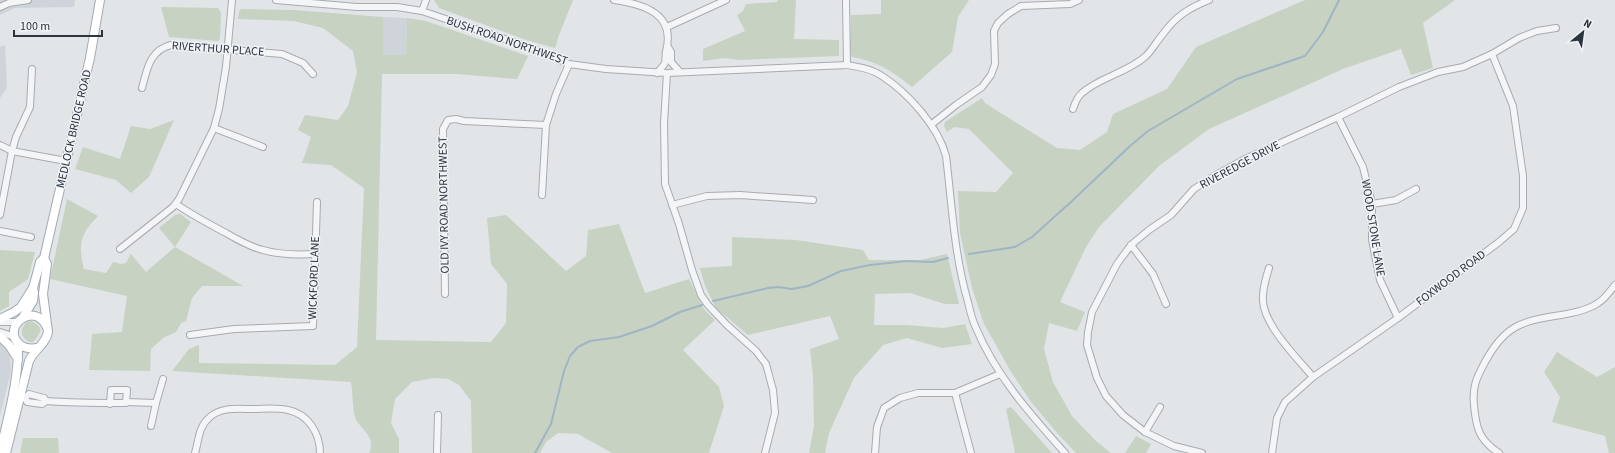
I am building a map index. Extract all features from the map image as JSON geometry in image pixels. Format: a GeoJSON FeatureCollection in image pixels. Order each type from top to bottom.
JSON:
{"type":"FeatureCollection","features":[{"type":"Feature","properties":{"kind":"main road","name":"MEDLOCK BRIDGE ROAD"},"geometry":{"type":"LineString","coordinates":[[6,453],[19,396],[15,327],[33,301],[33,288],[40,262],[44,258],[91,51],[100,0]]}},
{"type":"Feature","properties":{"kind":"main road","name":"MEDLOCK BRIDGE ROAD"},"geometry":{"type":"LineString","coordinates":[[0,453],[29,361],[37,348],[45,342],[48,332],[43,294],[47,264],[44,258]]}},
{"type":"Feature","properties":{"kind":"main road"},"geometry":{"type":"LineString","coordinates":[[0,319],[21,307],[33,288]]}},
{"type":"Feature","properties":{"kind":"main road"},"geometry":{"type":"LineString","coordinates":[[20,320],[27,316],[37,317],[45,323],[47,328]]}},
{"type":"Feature","properties":{"kind":"main road"},"geometry":{"type":"LineString","coordinates":[[0,337],[10,345],[18,361]]}},
{"type":"Feature","properties":{"kind":"main road"},"geometry":{"type":"LineString","coordinates":[[16,340],[29,349],[37,348]]}},
{"type":"Feature","properties":{"kind":"street"},"geometry":{"type":"LineString","coordinates":[[0,7],[9,3],[28,0]]}},
{"type":"Feature","properties":{"kind":"street"},"geometry":{"type":"LineString","coordinates":[[120,249],[176,204],[214,128],[222,96],[232,0]]}},
{"type":"Feature","properties":{"kind":"street","name":"BUSH ROAD NORTHWEST"},"geometry":{"type":"LineString","coordinates":[[276,0],[357,7],[397,7],[422,11],[536,50],[569,64],[630,72],[667,73],[847,65],[865,68],[882,75],[909,99],[932,124]]}},
{"type":"Feature","properties":{"kind":"street"},"geometry":{"type":"LineString","coordinates":[[422,11],[426,0]]}},
{"type":"Feature","properties":{"kind":"street"},"geometry":{"type":"LineString","coordinates":[[614,0],[643,5],[656,12],[667,27],[668,47],[665,63],[657,73]]}},
{"type":"Feature","properties":{"kind":"street"},"geometry":{"type":"LineString","coordinates":[[667,27],[726,0]]}},
{"type":"Feature","properties":{"kind":"street"},"geometry":{"type":"LineString","coordinates":[[846,0],[847,65]]}},
{"type":"Feature","properties":{"kind":"street"},"geometry":{"type":"LineString","coordinates":[[1065,453],[1028,412],[1000,374],[975,328],[965,293],[954,238],[946,156],[943,143],[932,124],[982,87],[991,75],[996,64],[994,31],[998,23],[1008,14],[1021,6],[1070,4],[1079,0]]}},
{"type":"Feature","properties":{"kind":"street"},"geometry":{"type":"LineString","coordinates":[[1073,109],[1076,100],[1081,93],[1146,56],[1168,27],[1182,13],[1208,0]]}},
{"type":"Feature","properties":{"kind":"street","name":"RIVEREDGE DRIVE"},"geometry":{"type":"LineString","coordinates":[[1202,453],[1174,446],[1145,432],[1123,415],[1106,396],[1097,378],[1087,345],[1092,312],[1117,264],[1131,245],[1148,230],[1171,215],[1194,189],[1245,159],[1418,79],[1438,72],[1463,67],[1492,54],[1519,38],[1537,31],[1556,28]]}},
{"type":"Feature","properties":{"kind":"street","name":"RIVERTHUR PLACE"},"geometry":{"type":"LineString","coordinates":[[142,88],[148,65],[157,51],[164,46],[180,44],[282,54],[303,63],[313,74]]}},
{"type":"Feature","properties":{"kind":"street"},"geometry":{"type":"LineString","coordinates":[[668,47],[671,52],[671,62],[680,72]]}},
{"type":"Feature","properties":{"kind":"street","name":"FOXWOOD ROAD"},"geometry":{"type":"LineString","coordinates":[[1272,453],[1277,418],[1285,402],[1312,377],[1398,318],[1514,229],[1523,208],[1523,176],[1513,106],[1492,54]]}},
{"type":"Feature","properties":{"kind":"street"},"geometry":{"type":"LineString","coordinates":[[542,195],[546,125],[556,94],[569,64]]}},
{"type":"Feature","properties":{"kind":"street"},"geometry":{"type":"LineString","coordinates":[[0,215],[12,151],[16,137],[30,107],[32,69]]}},
{"type":"Feature","properties":{"kind":"street"},"geometry":{"type":"LineString","coordinates":[[667,73],[664,123],[665,184],[701,295],[708,305],[727,325],[756,351],[766,364],[773,390],[775,413],[765,453]]}},
{"type":"Feature","properties":{"kind":"street","name":"WOOD STONE LANE"},"geometry":{"type":"LineString","coordinates":[[1338,117],[1363,167],[1372,204],[1372,240],[1380,280],[1398,318]]}},
{"type":"Feature","properties":{"kind":"street","name":"OLD IVY ROAD NORTHWEST"},"geometry":{"type":"LineString","coordinates":[[445,294],[443,129],[445,123],[448,120],[456,119],[464,121],[546,125]]}},
{"type":"Feature","properties":{"kind":"street"},"geometry":{"type":"LineString","coordinates":[[214,128],[263,147]]}},
{"type":"Feature","properties":{"kind":"street"},"geometry":{"type":"LineString","coordinates":[[0,145],[12,151],[66,161]]}},
{"type":"Feature","properties":{"kind":"street"},"geometry":{"type":"LineString","coordinates":[[1372,204],[1396,200],[1416,189]]}},
{"type":"Feature","properties":{"kind":"street"},"geometry":{"type":"LineString","coordinates":[[672,205],[708,196],[740,195],[813,200]]}},
{"type":"Feature","properties":{"kind":"street","name":"WICKFORD LANE"},"geometry":{"type":"LineString","coordinates":[[190,335],[234,329],[313,326],[314,254],[317,202]]}},
{"type":"Feature","properties":{"kind":"street"},"geometry":{"type":"LineString","coordinates":[[176,204],[250,246],[294,255],[314,254]]}},
{"type":"Feature","properties":{"kind":"street"},"geometry":{"type":"LineString","coordinates":[[0,231],[31,237]]}},
{"type":"Feature","properties":{"kind":"street"},"geometry":{"type":"LineString","coordinates":[[1131,245],[1153,274],[1166,304]]}},
{"type":"Feature","properties":{"kind":"street"},"geometry":{"type":"LineString","coordinates":[[1269,268],[1263,290],[1263,302],[1267,318],[1312,377]]}},
{"type":"Feature","properties":{"kind":"street"},"geometry":{"type":"LineString","coordinates":[[1495,452],[1484,442],[1478,429],[1474,414],[1473,393],[1476,379],[1494,346],[1505,333],[1516,326],[1539,318],[1573,314],[1598,303],[1615,285]]}},
{"type":"Feature","properties":{"kind":"street"},"geometry":{"type":"LineString","coordinates":[[0,322],[20,320]]}},
{"type":"Feature","properties":{"kind":"street"},"geometry":{"type":"LineString","coordinates":[[0,332],[16,340]]}},
{"type":"Feature","properties":{"kind":"street"},"geometry":{"type":"LineString","coordinates":[[875,453],[877,427],[884,408],[900,398],[918,394],[955,393],[1000,374]]}},
{"type":"Feature","properties":{"kind":"street"},"geometry":{"type":"LineString","coordinates":[[151,426],[163,379]]}},
{"type":"Feature","properties":{"kind":"street"},"geometry":{"type":"LineString","coordinates":[[110,404],[111,390],[127,390],[126,402]]}},
{"type":"Feature","properties":{"kind":"street"},"geometry":{"type":"LineString","coordinates":[[955,393],[971,453]]}},
{"type":"Feature","properties":{"kind":"street"},"geometry":{"type":"LineString","coordinates":[[19,396],[27,402],[42,404],[46,401],[110,404],[126,404],[126,402],[156,403]]}},
{"type":"Feature","properties":{"kind":"street"},"geometry":{"type":"LineString","coordinates":[[1145,432],[1160,407]]}},
{"type":"Feature","properties":{"kind":"street"},"geometry":{"type":"LineString","coordinates":[[195,453],[200,430],[210,417],[226,409],[288,410],[298,414],[312,426],[317,435],[320,453]]}},
{"type":"Feature","properties":{"kind":"street"},"geometry":{"type":"LineString","coordinates":[[437,453],[438,415]]}},
{"type":"Feature","properties":{"kind":"shaded area"},"geometry":{"type":"Polygon","coordinates":[[[0,0],[75,0],[74,7],[15,8],[0,15],[0,0]]]}},
{"type":"Feature","properties":{"kind":"shaded area"},"geometry":{"type":"Polygon","coordinates":[[[383,17],[407,18],[406,55],[383,55],[383,17]]]}},
{"type":"Feature","properties":{"kind":"shaded area"},"geometry":{"type":"Polygon","coordinates":[[[5,45],[7,88],[0,98],[0,47],[5,45]]]}},
{"type":"Feature","properties":{"kind":"shaded area"},"geometry":{"type":"Polygon","coordinates":[[[0,342],[10,354],[11,372],[0,416],[0,342]]]}},
{"type":"Feature","properties":{"kind":"green space"},"geometry":{"type":"Polygon","coordinates":[[[434,0],[573,0],[555,48],[526,40],[439,8],[434,0]]]}},
{"type":"Feature","properties":{"kind":"green space"},"geometry":{"type":"Polygon","coordinates":[[[778,0],[796,0],[794,39],[839,40],[839,56],[739,60],[725,58],[703,61],[703,49],[745,31],[737,15],[743,11],[746,4],[777,2],[778,0]]]}},
{"type":"Feature","properties":{"kind":"green space"},"geometry":{"type":"Polygon","coordinates":[[[881,0],[969,0],[958,17],[952,52],[912,87],[898,76],[877,64],[852,57],[850,53],[851,15],[881,14],[881,0]]]}},
{"type":"Feature","properties":{"kind":"green space"},"geometry":{"type":"Polygon","coordinates":[[[1305,0],[1455,0],[1423,23],[1433,68],[1411,75],[1401,49],[1343,69],[1209,129],[1159,166],[1099,227],[1086,247],[1060,302],[1085,312],[1077,331],[1049,323],[1044,349],[1053,382],[1072,416],[1096,441],[1111,453],[1076,453],[1031,402],[1010,370],[984,324],[972,288],[960,233],[958,191],[996,192],[1013,173],[969,129],[954,127],[947,132],[944,126],[945,122],[982,98],[985,103],[1057,148],[1080,150],[1107,132],[1113,114],[1167,89],[1196,47],[1305,0]]]}},
{"type":"Feature","properties":{"kind":"green space"},"geometry":{"type":"Polygon","coordinates":[[[161,7],[218,8],[221,13],[220,39],[218,41],[169,37],[161,7]]]}},
{"type":"Feature","properties":{"kind":"green space"},"geometry":{"type":"Polygon","coordinates":[[[241,9],[294,10],[383,17],[383,55],[406,55],[407,18],[426,21],[528,56],[517,79],[457,74],[382,74],[376,340],[491,342],[506,323],[507,284],[491,264],[487,218],[506,215],[566,271],[586,256],[588,230],[619,224],[645,293],[689,279],[704,309],[715,320],[683,350],[719,387],[724,406],[709,453],[612,453],[578,434],[558,433],[546,442],[540,453],[472,453],[471,401],[459,385],[448,379],[433,378],[412,382],[395,399],[391,423],[399,439],[399,453],[369,453],[371,447],[370,438],[356,420],[353,407],[351,382],[172,371],[189,349],[199,345],[199,363],[335,365],[357,347],[364,188],[331,165],[302,163],[311,137],[298,130],[305,115],[338,120],[348,106],[357,72],[353,51],[323,28],[294,21],[238,19],[241,9]]]}},
{"type":"Feature","properties":{"kind":"green space"},"geometry":{"type":"Polygon","coordinates":[[[174,120],[149,177],[131,193],[116,180],[75,169],[83,147],[120,159],[131,126],[150,129],[174,120]]]}},
{"type":"Feature","properties":{"kind":"green space"},"geometry":{"type":"Polygon","coordinates":[[[67,199],[98,216],[87,228],[82,240],[81,253],[84,269],[106,273],[113,262],[121,264],[126,263],[131,254],[146,272],[175,247],[243,286],[202,286],[192,298],[186,321],[181,323],[176,332],[163,338],[151,349],[150,371],[89,370],[92,334],[122,332],[127,296],[50,279],[67,199]]]}},
{"type":"Feature","properties":{"kind":"green space"},"geometry":{"type":"Polygon","coordinates":[[[180,214],[191,222],[175,247],[159,228],[175,215],[180,214]]]}},
{"type":"Feature","properties":{"kind":"green space"},"geometry":{"type":"Polygon","coordinates":[[[732,237],[796,240],[863,250],[869,260],[920,260],[947,254],[959,304],[945,304],[910,293],[875,294],[874,325],[907,325],[943,328],[965,324],[972,344],[942,348],[907,338],[883,345],[854,378],[829,433],[825,453],[809,453],[814,426],[813,376],[810,349],[839,339],[830,316],[748,335],[716,308],[705,286],[700,268],[732,266],[732,237]]]}},
{"type":"Feature","properties":{"kind":"green space"},"geometry":{"type":"Polygon","coordinates":[[[0,250],[35,252],[28,279],[9,292],[9,306],[0,311],[0,250]]]}},
{"type":"Feature","properties":{"kind":"green space"},"geometry":{"type":"Polygon","coordinates":[[[31,321],[40,328],[40,333],[33,342],[29,342],[24,338],[22,331],[26,322],[31,321]]]}},
{"type":"Feature","properties":{"kind":"green space"},"geometry":{"type":"Polygon","coordinates":[[[1557,352],[1597,377],[1615,367],[1615,453],[1609,453],[1605,436],[1552,422],[1560,397],[1544,372],[1557,352]]]}},
{"type":"Feature","properties":{"kind":"green space"},"geometry":{"type":"Polygon","coordinates":[[[1011,407],[1052,453],[1015,453],[1006,409],[1011,407]]]}},
{"type":"Feature","properties":{"kind":"green space"},"geometry":{"type":"Polygon","coordinates":[[[1136,436],[1151,444],[1146,453],[1125,453],[1136,436]]]}},
{"type":"Feature","properties":{"kind":"green space"},"geometry":{"type":"Polygon","coordinates":[[[23,438],[58,438],[59,453],[20,453],[23,438]]]}},
{"type":"Feature","properties":{"kind":"waterway"},"geometry":{"type":"LineString","coordinates":[[969,254],[1015,247],[1032,237],[1148,131],[1237,79],[1305,56],[1323,32],[1339,0]]}},
{"type":"Feature","properties":{"kind":"waterway"},"geometry":{"type":"LineString","coordinates":[[713,301],[768,288],[778,287],[792,289],[808,286],[841,271],[870,265],[907,261],[933,262],[948,258]]}},
{"type":"Feature","properties":{"kind":"waterway"},"geometry":{"type":"LineString","coordinates":[[535,453],[551,424],[564,371],[570,356],[578,347],[590,341],[619,337],[652,326],[680,312],[702,305]]}}]}
